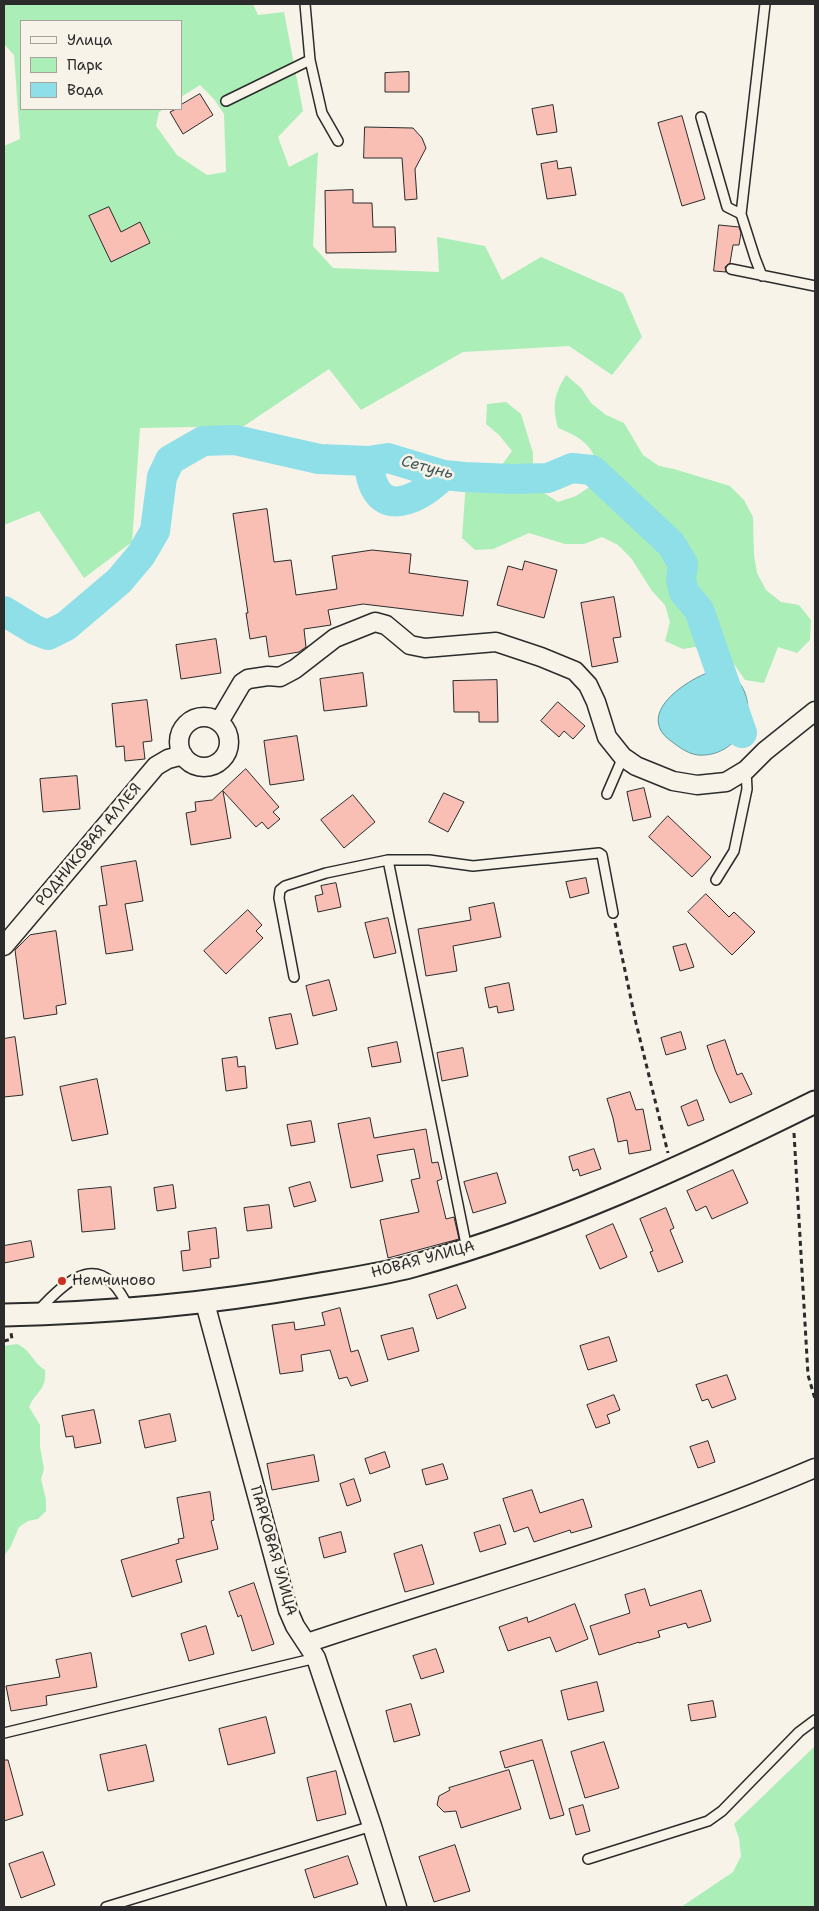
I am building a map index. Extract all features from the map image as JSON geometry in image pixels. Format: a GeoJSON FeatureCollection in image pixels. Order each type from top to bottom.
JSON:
{"type":"FeatureCollection","features":[{"type":"Feature","properties":{"kind":"street"},"geometry":{"type":"LineString","coordinates":[[220,722],[242,683],[248,679],[268,676],[280,677],[295,669],[335,638],[376,622],[386,625],[410,645],[425,648],[496,642],[541,656],[575,671],[588,685],[596,702],[607,737],[623,757],[636,766],[673,781],[697,784],[726,782],[746,770],[765,751],[815,711]]}},
{"type":"Feature","properties":{"kind":"street"},"geometry":{"type":"LineString","coordinates":[[200,717],[210,718],[220,722],[226,729],[230,739],[229,748],[225,758],[218,764],[208,768],[198,767],[189,763],[183,755],[179,746],[180,736],[184,727],[191,720],[200,717]]}},
{"type":"Feature","properties":{"kind":"street","name":"РОДНИКОВАЯ АЛЛЕЯ"},"geometry":{"type":"LineString","coordinates":[[4,946],[156,766],[168,759],[183,755]]}},
{"type":"Feature","properties":{"kind":"street","name":"НОВАЯ УЛИЦА"},"geometry":{"type":"LineString","coordinates":[[8,1321],[34,1315],[205,1303],[353,1279],[412,1266],[569,1214],[678,1168],[815,1102]]}},
{"type":"Feature","properties":{"kind":"street","name":"ПАРКОВАЯ УЛИЦА"},"geometry":{"type":"LineString","coordinates":[[205,1303],[288,1610],[316,1658],[397,1907]]}},
{"type":"Feature","properties":{"kind":"street"},"geometry":{"type":"LineString","coordinates":[[307,1643],[616,1542],[760,1492],[815,1468]]}},
{"type":"Feature","properties":{"kind":"lane"},"geometry":{"type":"LineString","coordinates":[[304,4],[310,60],[322,113],[338,141]]}},
{"type":"Feature","properties":{"kind":"lane"},"geometry":{"type":"LineString","coordinates":[[762,276],[754,258],[741,214],[765,4]]}},
{"type":"Feature","properties":{"kind":"lane"},"geometry":{"type":"LineString","coordinates":[[226,102],[310,60]]}},
{"type":"Feature","properties":{"kind":"lane"},"geometry":{"type":"LineString","coordinates":[[701,117],[727,207],[741,214]]}},
{"type":"Feature","properties":{"kind":"lane"},"geometry":{"type":"LineString","coordinates":[[732,269],[815,286]]}},
{"type":"Feature","properties":{"kind":"lane"},"geometry":{"type":"LineString","coordinates":[[607,794],[623,757]]}},
{"type":"Feature","properties":{"kind":"lane"},"geometry":{"type":"LineString","coordinates":[[716,880],[734,851],[747,790],[746,770]]}},
{"type":"Feature","properties":{"kind":"lane"},"geometry":{"type":"LineString","coordinates":[[294,977],[279,898],[280,890],[285,886],[326,873],[388,860],[429,860],[473,866],[599,853],[602,855],[605,863],[613,913]]}},
{"type":"Feature","properties":{"kind":"lane"},"geometry":{"type":"LineString","coordinates":[[388,860],[467,1249]]}},
{"type":"Feature","properties":{"kind":"lane"},"geometry":{"type":"LineString","coordinates":[[34,1315],[54,1293],[80,1275],[96,1273],[112,1281],[121,1290],[129,1309]]}},
{"type":"Feature","properties":{"kind":"lane"},"geometry":{"type":"LineString","coordinates":[[4,1734],[316,1658]]}},
{"type":"Feature","properties":{"kind":"lane"},"geometry":{"type":"LineString","coordinates":[[588,1859],[708,1821],[722,1811],[799,1732],[815,1720]]}},
{"type":"Feature","properties":{"kind":"lane"},"geometry":{"type":"LineString","coordinates":[[106,1907],[372,1826]]}},
{"type":"Feature","properties":{"kind":"path"},"geometry":{"type":"LineString","coordinates":[[613,913],[636,1023],[670,1158]]}},
{"type":"Feature","properties":{"kind":"path"},"geometry":{"type":"LineString","coordinates":[[792,1113],[796,1144],[808,1375],[815,1399]]}},
{"type":"Feature","properties":{"kind":"path"},"geometry":{"type":"LineString","coordinates":[[4,1341],[12,1339],[8,1321]]}},
{"type":"Feature","properties":{"kind":"green space"},"geometry":{"type":"Polygon","coordinates":[[[4,4],[253,4],[258,15],[284,12],[303,111],[278,137],[289,167],[318,152],[313,246],[333,268],[439,272],[437,237],[485,246],[502,280],[541,257],[623,293],[642,337],[612,375],[569,346],[463,352],[361,410],[329,369],[244,426],[140,428],[132,542],[84,578],[39,511],[4,525],[4,146],[20,139],[14,55],[4,44],[4,4]]]}},
{"type":"Feature","properties":{"kind":"green space"},"geometry":{"type":"Polygon","coordinates":[[[566,375],[581,388],[591,403],[606,415],[624,423],[643,455],[659,466],[730,486],[744,500],[753,517],[754,555],[757,573],[766,590],[781,602],[799,605],[811,620],[810,640],[797,653],[778,647],[764,683],[745,680],[734,664],[719,651],[701,646],[683,649],[665,641],[670,622],[665,605],[652,591],[631,558],[618,545],[602,537],[584,544],[565,544],[529,533],[493,549],[475,550],[462,538],[466,481],[483,472],[501,466],[512,451],[499,435],[486,424],[487,404],[506,402],[521,414],[533,453],[533,472],[541,491],[558,502],[576,496],[591,486],[596,466],[592,452],[583,441],[558,428],[556,420],[555,400],[566,375]]]}},
{"type":"Feature","properties":{"kind":"green space"},"geometry":{"type":"Polygon","coordinates":[[[17,1344],[26,1350],[37,1364],[45,1370],[43,1386],[29,1407],[40,1425],[40,1447],[44,1469],[41,1479],[46,1500],[46,1511],[38,1519],[28,1521],[19,1527],[11,1546],[4,1556],[4,1346],[17,1344]]]}},
{"type":"Feature","properties":{"kind":"green space"},"geometry":{"type":"Polygon","coordinates":[[[815,1746],[815,1907],[681,1907],[733,1872],[741,1856],[739,1838],[734,1824],[815,1746]]]}},
{"type":"Feature","properties":{"kind":"water"},"geometry":{"type":"Polygon","coordinates":[[[719,669],[736,679],[745,693],[748,706],[747,719],[742,731],[724,749],[712,754],[698,755],[691,753],[671,741],[661,730],[658,719],[662,707],[682,687],[695,679],[719,669]]]}},
{"type":"Feature","properties":{"kind":"building"},"geometry":{"type":"Polygon","coordinates":[[[409,72],[409,92],[385,92],[385,73],[409,72]]]}},
{"type":"Feature","properties":{"kind":"building"},"geometry":{"type":"Polygon","coordinates":[[[200,94],[213,115],[183,134],[170,112],[182,110],[182,104],[200,94]]]}},
{"type":"Feature","properties":{"kind":"building"},"geometry":{"type":"Polygon","coordinates":[[[553,105],[557,132],[537,135],[532,109],[553,105]]]}},
{"type":"Feature","properties":{"kind":"building"},"geometry":{"type":"Polygon","coordinates":[[[682,116],[705,199],[682,206],[658,123],[682,116]]]}},
{"type":"Feature","properties":{"kind":"building"},"geometry":{"type":"Polygon","coordinates":[[[365,127],[413,128],[422,138],[426,148],[415,169],[417,199],[405,200],[402,158],[364,158],[365,127]]]}},
{"type":"Feature","properties":{"kind":"building"},"geometry":{"type":"Polygon","coordinates":[[[557,161],[558,169],[571,167],[576,195],[547,199],[541,164],[557,161]]]}},
{"type":"Feature","properties":{"kind":"building"},"geometry":{"type":"Polygon","coordinates":[[[353,190],[353,203],[372,203],[373,227],[395,227],[396,252],[326,253],[325,191],[353,190]]]}},
{"type":"Feature","properties":{"kind":"building"},"geometry":{"type":"Polygon","coordinates":[[[109,207],[121,232],[140,222],[150,243],[111,262],[89,216],[109,207]]]}},
{"type":"Feature","properties":{"kind":"building"},"geometry":{"type":"Polygon","coordinates":[[[719,225],[739,227],[741,233],[739,245],[733,245],[730,263],[725,267],[726,272],[714,271],[719,225]]]}},
{"type":"Feature","properties":{"kind":"building"},"geometry":{"type":"Polygon","coordinates":[[[267,509],[274,562],[291,560],[296,595],[337,589],[332,556],[372,550],[411,554],[409,573],[468,581],[463,616],[363,604],[328,610],[331,625],[304,629],[306,647],[299,652],[269,657],[266,636],[250,639],[246,613],[248,613],[233,514],[267,509]]]}},
{"type":"Feature","properties":{"kind":"building"},"geometry":{"type":"Polygon","coordinates":[[[525,561],[557,570],[544,618],[497,605],[508,566],[522,570],[525,561]]]}},
{"type":"Feature","properties":{"kind":"building"},"geometry":{"type":"Polygon","coordinates":[[[614,597],[621,637],[613,638],[618,662],[592,667],[581,603],[614,597]]]}},
{"type":"Feature","properties":{"kind":"building"},"geometry":{"type":"Polygon","coordinates":[[[216,639],[221,673],[181,679],[176,645],[216,639]]]}},
{"type":"Feature","properties":{"kind":"building"},"geometry":{"type":"Polygon","coordinates":[[[363,673],[367,706],[324,711],[320,679],[363,673]]]}},
{"type":"Feature","properties":{"kind":"building"},"geometry":{"type":"Polygon","coordinates":[[[497,680],[498,722],[479,722],[479,712],[454,712],[453,681],[497,680]]]}},
{"type":"Feature","properties":{"kind":"building"},"geometry":{"type":"Polygon","coordinates":[[[147,700],[152,741],[143,742],[145,759],[125,761],[124,746],[116,747],[112,704],[147,700]]]}},
{"type":"Feature","properties":{"kind":"building"},"geometry":{"type":"Polygon","coordinates":[[[558,702],[585,726],[573,739],[564,731],[559,737],[541,721],[558,702]]]}},
{"type":"Feature","properties":{"kind":"building"},"geometry":{"type":"Polygon","coordinates":[[[297,736],[304,780],[270,785],[264,741],[297,736]]]}},
{"type":"Feature","properties":{"kind":"building"},"geometry":{"type":"Polygon","coordinates":[[[246,769],[279,807],[273,812],[280,819],[268,829],[262,822],[256,827],[223,791],[231,838],[191,845],[186,813],[196,811],[195,802],[212,800],[246,769]]]}},
{"type":"Feature","properties":{"kind":"building"},"geometry":{"type":"Polygon","coordinates":[[[77,776],[80,809],[43,812],[40,779],[77,776]]]}},
{"type":"Feature","properties":{"kind":"building"},"geometry":{"type":"Polygon","coordinates":[[[644,788],[651,817],[633,821],[627,792],[644,788]]]}},
{"type":"Feature","properties":{"kind":"building"},"geometry":{"type":"Polygon","coordinates":[[[444,793],[464,802],[448,832],[429,822],[444,793]]]}},
{"type":"Feature","properties":{"kind":"building"},"geometry":{"type":"Polygon","coordinates":[[[353,795],[375,822],[344,848],[321,820],[353,795]]]}},
{"type":"Feature","properties":{"kind":"building"},"geometry":{"type":"Polygon","coordinates":[[[668,816],[711,857],[692,877],[649,837],[668,816]]]}},
{"type":"Feature","properties":{"kind":"building"},"geometry":{"type":"Polygon","coordinates":[[[136,861],[143,901],[125,904],[133,950],[106,954],[99,906],[107,905],[101,867],[136,861]]]}},
{"type":"Feature","properties":{"kind":"building"},"geometry":{"type":"Polygon","coordinates":[[[586,878],[589,893],[570,898],[566,882],[586,878]]]}},
{"type":"Feature","properties":{"kind":"building"},"geometry":{"type":"Polygon","coordinates":[[[336,883],[341,907],[318,912],[315,896],[323,894],[321,886],[336,883]]]}},
{"type":"Feature","properties":{"kind":"building"},"geometry":{"type":"Polygon","coordinates":[[[706,894],[729,917],[734,912],[755,932],[732,955],[688,912],[706,894]]]}},
{"type":"Feature","properties":{"kind":"building"},"geometry":{"type":"Polygon","coordinates":[[[494,903],[501,937],[453,946],[457,971],[426,976],[418,929],[471,920],[469,908],[494,903]]]}},
{"type":"Feature","properties":{"kind":"building"},"geometry":{"type":"Polygon","coordinates":[[[248,910],[262,925],[256,931],[263,938],[226,974],[204,951],[248,910]]]}},
{"type":"Feature","properties":{"kind":"building"},"geometry":{"type":"Polygon","coordinates":[[[388,918],[396,953],[374,958],[365,923],[388,918]]]}},
{"type":"Feature","properties":{"kind":"building"},"geometry":{"type":"Polygon","coordinates":[[[56,931],[66,1004],[56,1006],[57,1014],[24,1019],[15,950],[30,935],[56,931]]]}},
{"type":"Feature","properties":{"kind":"building"},"geometry":{"type":"Polygon","coordinates":[[[686,944],[694,967],[680,971],[673,947],[686,944]]]}},
{"type":"Feature","properties":{"kind":"building"},"geometry":{"type":"Polygon","coordinates":[[[329,980],[337,1010],[313,1016],[306,986],[329,980]]]}},
{"type":"Feature","properties":{"kind":"building"},"geometry":{"type":"Polygon","coordinates":[[[509,983],[514,1010],[498,1013],[497,1006],[489,1008],[485,988],[509,983]]]}},
{"type":"Feature","properties":{"kind":"building"},"geometry":{"type":"Polygon","coordinates":[[[291,1014],[298,1044],[276,1049],[269,1018],[291,1014]]]}},
{"type":"Feature","properties":{"kind":"building"},"geometry":{"type":"Polygon","coordinates":[[[681,1032],[686,1049],[666,1055],[661,1038],[681,1032]]]}},
{"type":"Feature","properties":{"kind":"building"},"geometry":{"type":"Polygon","coordinates":[[[15,1037],[23,1095],[4,1097],[4,1039],[15,1037]]]}},
{"type":"Feature","properties":{"kind":"building"},"geometry":{"type":"Polygon","coordinates":[[[725,1040],[737,1075],[742,1073],[752,1094],[730,1103],[715,1070],[707,1046],[725,1040]]]}},
{"type":"Feature","properties":{"kind":"building"},"geometry":{"type":"Polygon","coordinates":[[[397,1042],[401,1062],[372,1067],[368,1048],[397,1042]]]}},
{"type":"Feature","properties":{"kind":"building"},"geometry":{"type":"Polygon","coordinates":[[[463,1048],[468,1076],[442,1081],[437,1053],[463,1048]]]}},
{"type":"Feature","properties":{"kind":"building"},"geometry":{"type":"Polygon","coordinates":[[[237,1057],[238,1067],[245,1066],[247,1088],[226,1091],[222,1059],[237,1057]]]}},
{"type":"Feature","properties":{"kind":"building"},"geometry":{"type":"Polygon","coordinates":[[[97,1079],[108,1134],[72,1141],[60,1087],[97,1079]]]}},
{"type":"Feature","properties":{"kind":"building"},"geometry":{"type":"Polygon","coordinates":[[[630,1092],[636,1110],[643,1109],[651,1150],[629,1154],[627,1140],[618,1142],[607,1099],[630,1092]]]}},
{"type":"Feature","properties":{"kind":"building"},"geometry":{"type":"Polygon","coordinates":[[[697,1100],[704,1120],[688,1126],[681,1107],[697,1100]]]}},
{"type":"Feature","properties":{"kind":"building"},"geometry":{"type":"Polygon","coordinates":[[[370,1118],[374,1138],[426,1129],[432,1163],[438,1162],[442,1179],[437,1181],[446,1219],[454,1217],[459,1239],[388,1258],[380,1220],[419,1212],[411,1180],[420,1178],[414,1149],[377,1155],[383,1181],[351,1188],[338,1124],[370,1118]]]}},
{"type":"Feature","properties":{"kind":"building"},"geometry":{"type":"Polygon","coordinates":[[[311,1121],[315,1142],[291,1146],[287,1125],[311,1121]]]}},
{"type":"Feature","properties":{"kind":"building"},"geometry":{"type":"Polygon","coordinates":[[[594,1149],[601,1169],[580,1176],[578,1169],[573,1171],[569,1157],[594,1149]]]}},
{"type":"Feature","properties":{"kind":"building"},"geometry":{"type":"Polygon","coordinates":[[[733,1170],[748,1203],[712,1219],[706,1206],[696,1211],[687,1191],[733,1170]]]}},
{"type":"Feature","properties":{"kind":"building"},"geometry":{"type":"Polygon","coordinates":[[[497,1173],[506,1203],[473,1213],[464,1182],[497,1173]]]}},
{"type":"Feature","properties":{"kind":"building"},"geometry":{"type":"Polygon","coordinates":[[[310,1182],[316,1201],[294,1207],[289,1188],[310,1182]]]}},
{"type":"Feature","properties":{"kind":"building"},"geometry":{"type":"Polygon","coordinates":[[[173,1185],[176,1208],[157,1211],[154,1188],[173,1185]]]}},
{"type":"Feature","properties":{"kind":"building"},"geometry":{"type":"Polygon","coordinates":[[[111,1187],[115,1229],[82,1232],[78,1190],[111,1187]]]}},
{"type":"Feature","properties":{"kind":"building"},"geometry":{"type":"Polygon","coordinates":[[[269,1205],[272,1228],[247,1231],[244,1208],[269,1205]]]}},
{"type":"Feature","properties":{"kind":"building"},"geometry":{"type":"Polygon","coordinates":[[[666,1208],[674,1228],[670,1230],[683,1262],[658,1272],[650,1252],[653,1251],[640,1219],[666,1208]]]}},
{"type":"Feature","properties":{"kind":"building"},"geometry":{"type":"Polygon","coordinates":[[[613,1224],[627,1257],[600,1269],[586,1236],[613,1224]]]}},
{"type":"Feature","properties":{"kind":"building"},"geometry":{"type":"Polygon","coordinates":[[[216,1228],[219,1258],[210,1259],[211,1267],[183,1271],[181,1251],[190,1250],[188,1232],[216,1228]]]}},
{"type":"Feature","properties":{"kind":"building"},"geometry":{"type":"Polygon","coordinates":[[[31,1241],[34,1257],[4,1263],[4,1246],[31,1241]]]}},
{"type":"Feature","properties":{"kind":"building"},"geometry":{"type":"Polygon","coordinates":[[[457,1285],[466,1308],[437,1319],[429,1295],[457,1285]]]}},
{"type":"Feature","properties":{"kind":"building"},"geometry":{"type":"Polygon","coordinates":[[[340,1308],[351,1352],[358,1350],[368,1381],[351,1386],[347,1377],[339,1379],[330,1350],[301,1355],[303,1371],[280,1374],[272,1325],[294,1322],[295,1330],[325,1325],[322,1313],[340,1308]]]}},
{"type":"Feature","properties":{"kind":"building"},"geometry":{"type":"Polygon","coordinates":[[[413,1328],[419,1351],[388,1360],[381,1336],[413,1328]]]}},
{"type":"Feature","properties":{"kind":"building"},"geometry":{"type":"Polygon","coordinates":[[[609,1337],[617,1361],[588,1370],[580,1346],[609,1337]]]}},
{"type":"Feature","properties":{"kind":"building"},"geometry":{"type":"Polygon","coordinates":[[[727,1375],[736,1399],[712,1408],[708,1399],[702,1401],[696,1385],[727,1375]]]}},
{"type":"Feature","properties":{"kind":"building"},"geometry":{"type":"Polygon","coordinates":[[[614,1395],[620,1410],[607,1415],[610,1423],[596,1428],[587,1405],[614,1395]]]}},
{"type":"Feature","properties":{"kind":"building"},"geometry":{"type":"Polygon","coordinates":[[[94,1410],[101,1443],[75,1448],[73,1436],[66,1437],[62,1416],[94,1410]]]}},
{"type":"Feature","properties":{"kind":"building"},"geometry":{"type":"Polygon","coordinates":[[[170,1414],[176,1441],[145,1448],[139,1421],[170,1414]]]}},
{"type":"Feature","properties":{"kind":"building"},"geometry":{"type":"Polygon","coordinates":[[[708,1441],[715,1462],[698,1468],[690,1447],[708,1441]]]}},
{"type":"Feature","properties":{"kind":"building"},"geometry":{"type":"Polygon","coordinates":[[[385,1452],[390,1467],[370,1474],[365,1459],[385,1452]]]}},
{"type":"Feature","properties":{"kind":"building"},"geometry":{"type":"Polygon","coordinates":[[[314,1455],[319,1481],[272,1490],[267,1464],[314,1455]]]}},
{"type":"Feature","properties":{"kind":"building"},"geometry":{"type":"Polygon","coordinates":[[[443,1464],[448,1479],[426,1485],[422,1470],[443,1464]]]}},
{"type":"Feature","properties":{"kind":"building"},"geometry":{"type":"Polygon","coordinates":[[[354,1479],[361,1501],[347,1506],[340,1484],[354,1479]]]}},
{"type":"Feature","properties":{"kind":"building"},"geometry":{"type":"Polygon","coordinates":[[[532,1490],[540,1513],[583,1499],[592,1527],[571,1533],[570,1530],[534,1542],[528,1527],[514,1532],[503,1499],[532,1490]]]}},
{"type":"Feature","properties":{"kind":"building"},"geometry":{"type":"Polygon","coordinates":[[[210,1492],[214,1520],[211,1521],[218,1549],[176,1560],[182,1582],[132,1597],[121,1560],[179,1543],[178,1539],[184,1538],[177,1498],[210,1492]]]}},
{"type":"Feature","properties":{"kind":"building"},"geometry":{"type":"Polygon","coordinates":[[[500,1525],[506,1544],[480,1552],[474,1533],[500,1525]]]}},
{"type":"Feature","properties":{"kind":"building"},"geometry":{"type":"Polygon","coordinates":[[[341,1532],[346,1552],[324,1558],[319,1538],[341,1532]]]}},
{"type":"Feature","properties":{"kind":"building"},"geometry":{"type":"Polygon","coordinates":[[[422,1545],[434,1584],[405,1592],[394,1554],[422,1545]]]}},
{"type":"Feature","properties":{"kind":"building"},"geometry":{"type":"Polygon","coordinates":[[[254,1583],[274,1644],[252,1651],[241,1615],[238,1617],[229,1592],[254,1583]]]}},
{"type":"Feature","properties":{"kind":"building"},"geometry":{"type":"Polygon","coordinates":[[[645,1589],[650,1606],[701,1590],[711,1621],[688,1628],[686,1623],[658,1631],[660,1637],[599,1655],[590,1626],[630,1613],[625,1595],[645,1589]]]}},
{"type":"Feature","properties":{"kind":"building"},"geometry":{"type":"Polygon","coordinates":[[[575,1604],[588,1639],[556,1652],[550,1637],[508,1651],[499,1627],[527,1617],[528,1622],[575,1604]]]}},
{"type":"Feature","properties":{"kind":"building"},"geometry":{"type":"Polygon","coordinates":[[[206,1626],[214,1654],[189,1661],[181,1634],[206,1626]]]}},
{"type":"Feature","properties":{"kind":"building"},"geometry":{"type":"Polygon","coordinates":[[[436,1649],[444,1672],[421,1679],[413,1656],[436,1649]]]}},
{"type":"Feature","properties":{"kind":"building"},"geometry":{"type":"Polygon","coordinates":[[[91,1653],[97,1687],[46,1696],[47,1705],[11,1711],[6,1686],[60,1677],[56,1660],[91,1653]]]}},
{"type":"Feature","properties":{"kind":"building"},"geometry":{"type":"Polygon","coordinates":[[[597,1682],[604,1711],[568,1720],[561,1691],[597,1682]]]}},
{"type":"Feature","properties":{"kind":"building"},"geometry":{"type":"Polygon","coordinates":[[[713,1701],[716,1717],[691,1721],[688,1705],[713,1701]]]}},
{"type":"Feature","properties":{"kind":"building"},"geometry":{"type":"Polygon","coordinates":[[[411,1704],[420,1735],[394,1742],[386,1711],[411,1704]]]}},
{"type":"Feature","properties":{"kind":"building"},"geometry":{"type":"Polygon","coordinates":[[[266,1717],[275,1753],[228,1765],[219,1729],[266,1717]]]}},
{"type":"Feature","properties":{"kind":"building"},"geometry":{"type":"Polygon","coordinates":[[[542,1740],[564,1815],[550,1819],[533,1760],[505,1768],[500,1752],[542,1740]]]}},
{"type":"Feature","properties":{"kind":"building"},"geometry":{"type":"Polygon","coordinates":[[[604,1742],[619,1788],[585,1798],[571,1752],[604,1742]]]}},
{"type":"Feature","properties":{"kind":"building"},"geometry":{"type":"Polygon","coordinates":[[[146,1745],[154,1781],[108,1791],[100,1755],[146,1745]]]}},
{"type":"Feature","properties":{"kind":"building"},"geometry":{"type":"Polygon","coordinates":[[[4,1760],[8,1760],[23,1815],[4,1821],[4,1760]]]}},
{"type":"Feature","properties":{"kind":"building"},"geometry":{"type":"Polygon","coordinates":[[[509,1770],[521,1809],[461,1828],[456,1811],[444,1812],[437,1805],[439,1796],[450,1790],[449,1788],[509,1770]]]}},
{"type":"Feature","properties":{"kind":"building"},"geometry":{"type":"Polygon","coordinates":[[[336,1771],[346,1814],[317,1821],[307,1778],[336,1771]]]}},
{"type":"Feature","properties":{"kind":"building"},"geometry":{"type":"Polygon","coordinates":[[[583,1805],[590,1831],[576,1835],[569,1809],[583,1805]]]}},
{"type":"Feature","properties":{"kind":"building"},"geometry":{"type":"Polygon","coordinates":[[[455,1845],[470,1891],[434,1902],[419,1857],[455,1845]]]}},
{"type":"Feature","properties":{"kind":"building"},"geometry":{"type":"Polygon","coordinates":[[[43,1852],[55,1885],[21,1898],[9,1864],[43,1852]]]}},
{"type":"Feature","properties":{"kind":"building"},"geometry":{"type":"Polygon","coordinates":[[[348,1856],[358,1884],[314,1898],[305,1870],[348,1856]]]}},
{"type":"Feature","properties":{"kind":"waterway","name":"Сетунь"},"geometry":{"type":"LineString","coordinates":[[4,611],[35,630],[48,635],[66,626],[119,581],[141,555],[155,531],[162,477],[170,460],[203,441],[235,440],[319,459],[369,461],[388,458],[444,475],[464,477],[548,478],[572,468],[592,470],[671,544],[683,564],[681,580],[684,592],[699,610],[742,733]]}},
{"type":"Feature","properties":{"kind":"waterway"},"geometry":{"type":"LineString","coordinates":[[369,461],[372,480],[378,492],[386,499],[396,501],[420,494],[444,475]]}},
{"type":"Feature","properties":{"kind":"place","name":"Немчиново"},"geometry":{"type":"Point","coordinates":[62,1281]}}]}
